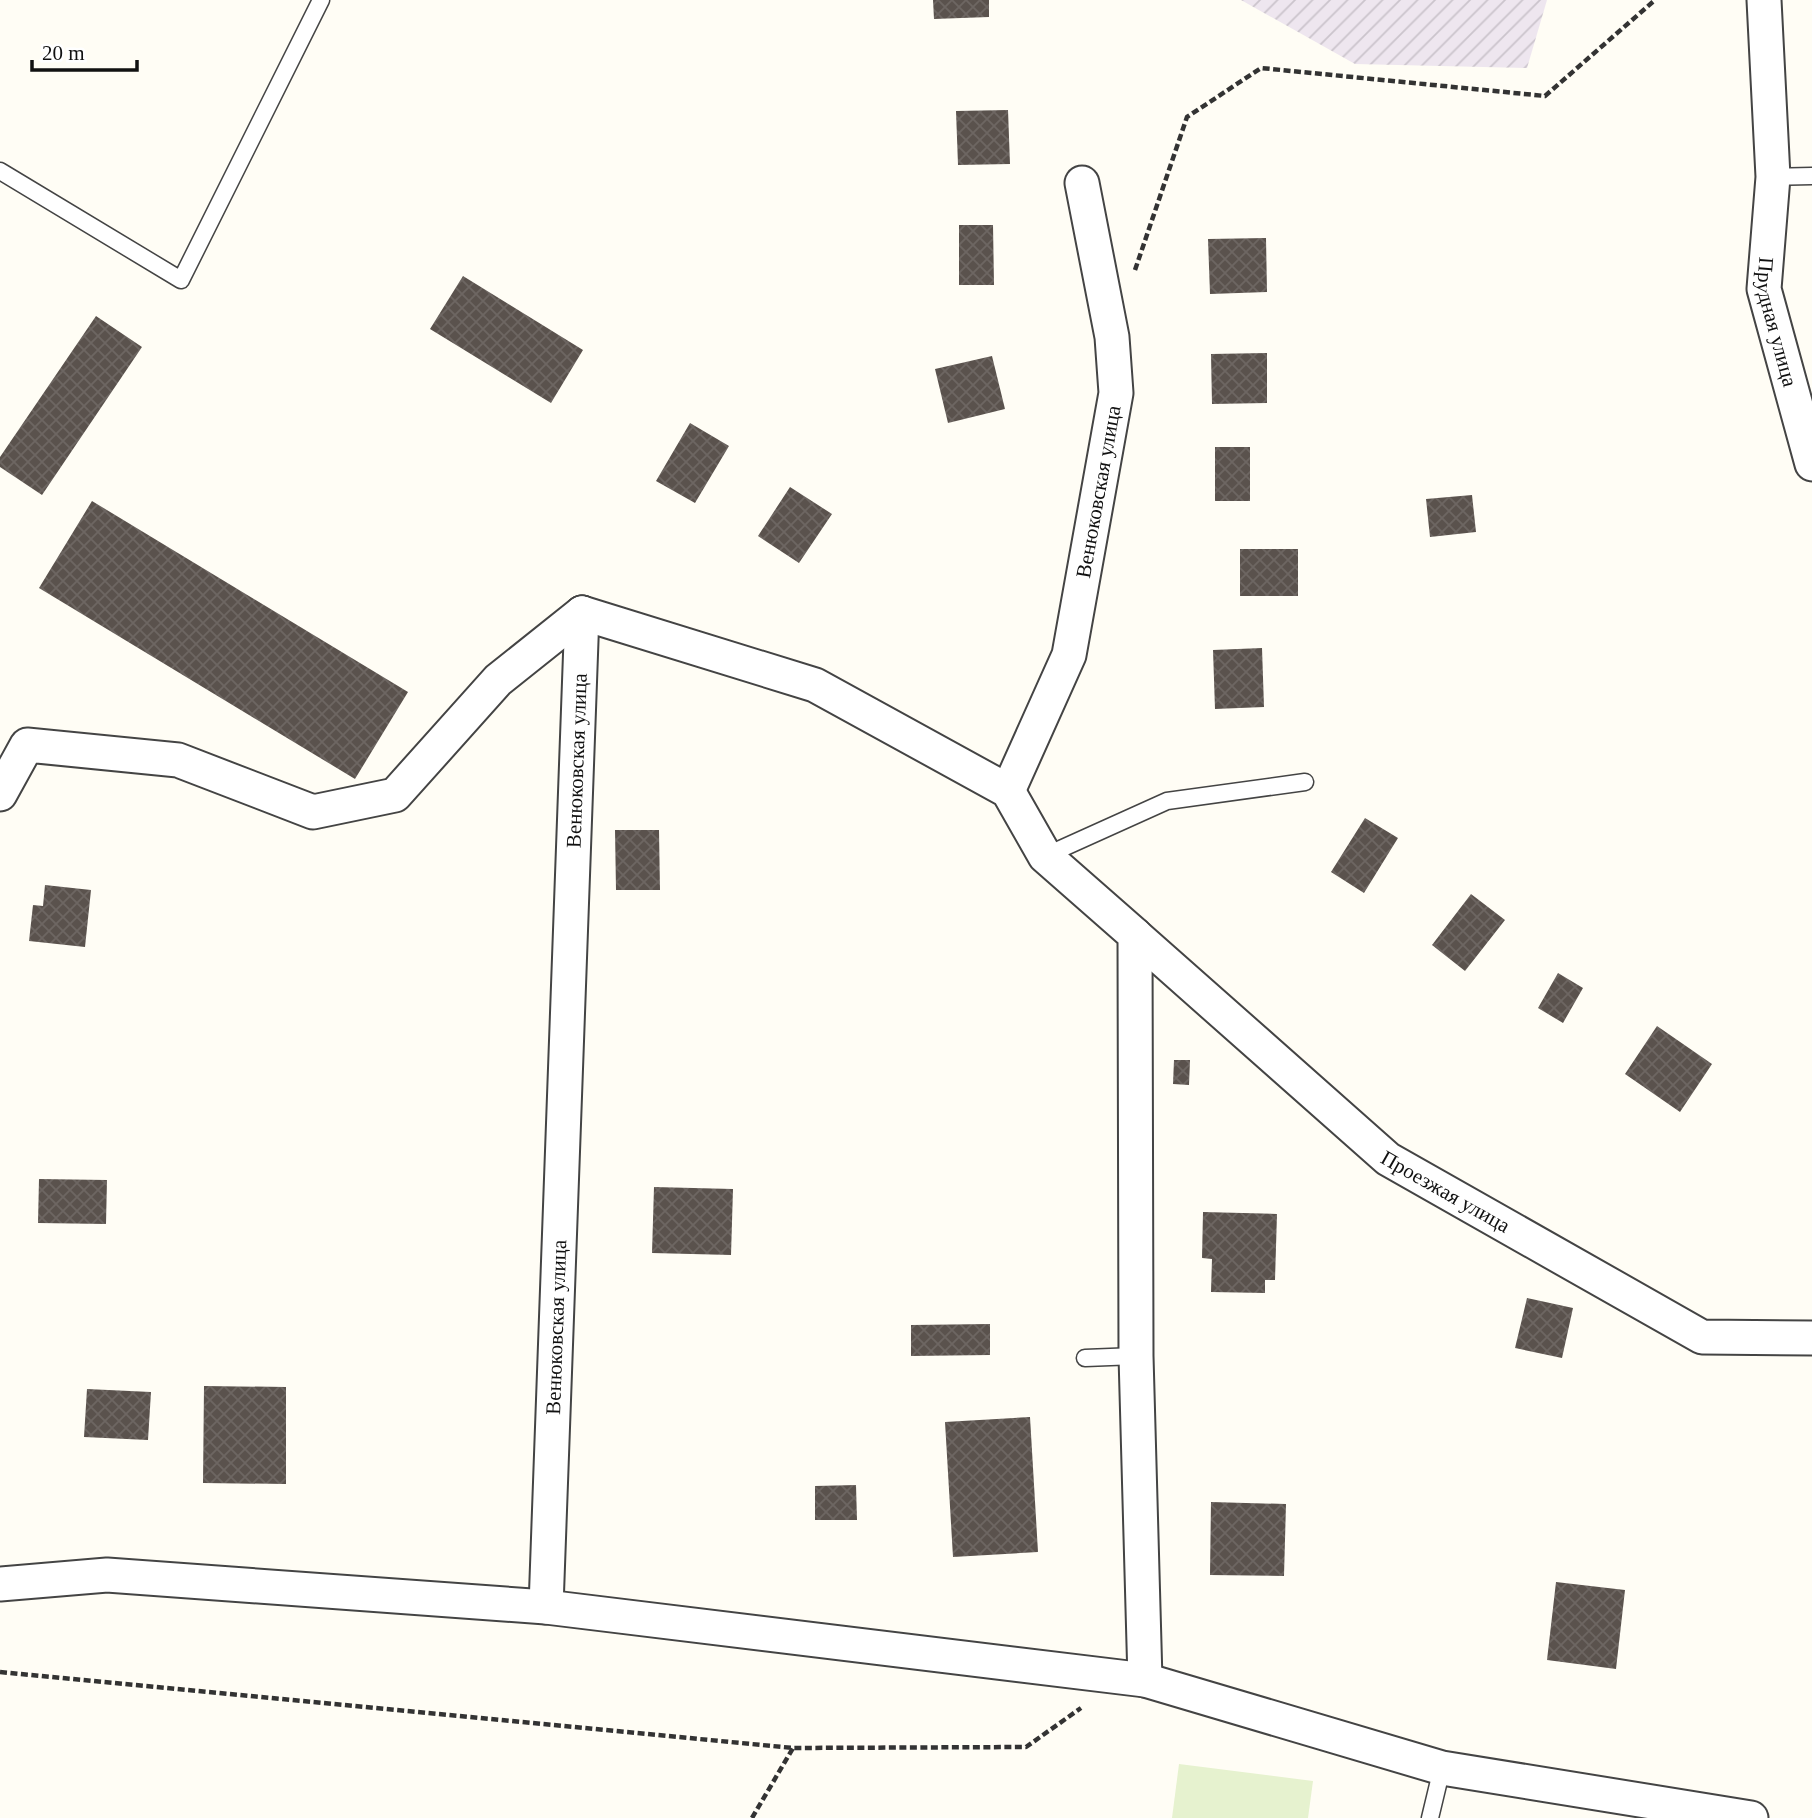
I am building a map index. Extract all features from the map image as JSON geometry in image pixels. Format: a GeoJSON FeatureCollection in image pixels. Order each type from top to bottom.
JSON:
{"type":"FeatureCollection","features":[{"type":"Feature","properties":{"kind":"street","name":"Прудная улица"},"geometry":{"type":"LineString","coordinates":[[1764,0],[1773,177],[1764,289],[1812,464]]}},
{"type":"Feature","properties":{"kind":"street","name":"Венюковская улица"},"geometry":{"type":"LineString","coordinates":[[1008,791],[1069,655],[1116,393],[1112,337],[1082,183]]}},
{"type":"Feature","properties":{"kind":"street","name":"Венюковская улица"},"geometry":{"type":"LineString","coordinates":[[546,1607],[582,613]]}},
{"type":"Feature","properties":{"kind":"street"},"geometry":{"type":"LineString","coordinates":[[0,794],[27,746],[178,760],[313,812],[396,795],[498,680],[582,613],[815,685],[1008,791]]}},
{"type":"Feature","properties":{"kind":"street","name":"Проезжая улица"},"geometry":{"type":"LineString","coordinates":[[1008,791],[1045,856],[1388,1159],[1702,1337],[1812,1338]]}},
{"type":"Feature","properties":{"kind":"street"},"geometry":{"type":"LineString","coordinates":[[1135,935],[1136,1356],[1145,1680]]}},
{"type":"Feature","properties":{"kind":"street"},"geometry":{"type":"LineString","coordinates":[[1,1580],[107,1575],[546,1607],[1145,1680],[1442,1768],[1751,1818]]}},
{"type":"Feature","properties":{"kind":"lane"},"geometry":{"type":"LineString","coordinates":[[0,171],[181,280],[321,0]]}},
{"type":"Feature","properties":{"kind":"lane"},"geometry":{"type":"LineString","coordinates":[[1773,177],[1812,176]]}},
{"type":"Feature","properties":{"kind":"lane"},"geometry":{"type":"LineString","coordinates":[[1045,856],[1167,801],[1305,782]]}},
{"type":"Feature","properties":{"kind":"lane"},"geometry":{"type":"LineString","coordinates":[[1085,1358],[1136,1356]]}},
{"type":"Feature","properties":{"kind":"lane"},"geometry":{"type":"LineString","coordinates":[[1430,1818],[1442,1768]]}},
{"type":"Feature","properties":{"kind":"path"},"geometry":{"type":"LineString","coordinates":[[1135,272],[1187,117],[1261,68],[1545,96],[1655,0]]}},
{"type":"Feature","properties":{"kind":"path"},"geometry":{"type":"LineString","coordinates":[[0,1672],[793,1748],[1026,1747],[1086,1704]]}},
{"type":"Feature","properties":{"kind":"path"},"geometry":{"type":"LineString","coordinates":[[752,1818],[793,1748]]}},
{"type":"Feature","properties":{"kind":"shaded area"},"geometry":{"type":"Polygon","coordinates":[[[1241,0],[1547,0],[1527,68],[1355,64],[1241,0]]]}},
{"type":"Feature","properties":{"kind":"green space"},"geometry":{"type":"Polygon","coordinates":[[[1179,1764],[1313,1781],[1308,1818],[1172,1818],[1179,1764]]]}},
{"type":"Feature","properties":{"kind":"building"},"geometry":{"type":"Polygon","coordinates":[[[933,0],[989,0],[989,17],[934,19],[933,0]]]}},
{"type":"Feature","properties":{"kind":"building"},"geometry":{"type":"Polygon","coordinates":[[[1008,110],[1010,164],[958,165],[956,111],[1008,110]]]}},
{"type":"Feature","properties":{"kind":"building"},"geometry":{"type":"Polygon","coordinates":[[[959,225],[993,225],[994,285],[959,285],[959,225]]]}},
{"type":"Feature","properties":{"kind":"building"},"geometry":{"type":"Polygon","coordinates":[[[1266,238],[1267,292],[1210,294],[1208,239],[1266,238]]]}},
{"type":"Feature","properties":{"kind":"building"},"geometry":{"type":"Polygon","coordinates":[[[463,276],[583,350],[551,403],[430,329],[463,276]]]}},
{"type":"Feature","properties":{"kind":"building"},"geometry":{"type":"Polygon","coordinates":[[[96,316],[142,347],[42,495],[0,467],[0,457],[96,316]]]}},
{"type":"Feature","properties":{"kind":"building"},"geometry":{"type":"Polygon","coordinates":[[[1267,353],[1267,403],[1212,404],[1211,354],[1267,353]]]}},
{"type":"Feature","properties":{"kind":"building"},"geometry":{"type":"Polygon","coordinates":[[[992,356],[1005,409],[948,423],[935,369],[992,356]]]}},
{"type":"Feature","properties":{"kind":"building"},"geometry":{"type":"Polygon","coordinates":[[[690,423],[729,446],[695,503],[656,481],[690,423]]]}},
{"type":"Feature","properties":{"kind":"building"},"geometry":{"type":"Polygon","coordinates":[[[1215,447],[1250,447],[1250,501],[1215,501],[1215,447]]]}},
{"type":"Feature","properties":{"kind":"building"},"geometry":{"type":"Polygon","coordinates":[[[790,487],[832,514],[799,563],[758,536],[790,487]]]}},
{"type":"Feature","properties":{"kind":"building"},"geometry":{"type":"Polygon","coordinates":[[[1472,495],[1476,532],[1430,537],[1426,499],[1472,495]]]}},
{"type":"Feature","properties":{"kind":"building"},"geometry":{"type":"Polygon","coordinates":[[[92,501],[408,692],[355,779],[39,588],[92,501]]]}},
{"type":"Feature","properties":{"kind":"building"},"geometry":{"type":"Polygon","coordinates":[[[1240,549],[1298,549],[1298,596],[1240,596],[1240,549]]]}},
{"type":"Feature","properties":{"kind":"building"},"geometry":{"type":"Polygon","coordinates":[[[1262,648],[1264,707],[1215,709],[1213,650],[1262,648]]]}},
{"type":"Feature","properties":{"kind":"building"},"geometry":{"type":"Polygon","coordinates":[[[1365,818],[1398,838],[1364,893],[1331,872],[1365,818]]]}},
{"type":"Feature","properties":{"kind":"building"},"geometry":{"type":"Polygon","coordinates":[[[615,830],[659,830],[660,890],[616,890],[615,830]]]}},
{"type":"Feature","properties":{"kind":"building"},"geometry":{"type":"Polygon","coordinates":[[[45,885],[91,890],[85,947],[29,941],[33,905],[43,906],[45,885]]]}},
{"type":"Feature","properties":{"kind":"building"},"geometry":{"type":"Polygon","coordinates":[[[1471,894],[1505,920],[1465,971],[1432,945],[1471,894]]]}},
{"type":"Feature","properties":{"kind":"building"},"geometry":{"type":"Polygon","coordinates":[[[1558,973],[1583,988],[1563,1023],[1538,1008],[1558,973]]]}},
{"type":"Feature","properties":{"kind":"building"},"geometry":{"type":"Polygon","coordinates":[[[1657,1026],[1712,1064],[1680,1112],[1625,1074],[1657,1026]]]}},
{"type":"Feature","properties":{"kind":"building"},"geometry":{"type":"Polygon","coordinates":[[[1174,1060],[1190,1060],[1189,1085],[1173,1084],[1174,1060]]]}},
{"type":"Feature","properties":{"kind":"building"},"geometry":{"type":"Polygon","coordinates":[[[39,1179],[107,1180],[106,1224],[38,1223],[39,1179]]]}},
{"type":"Feature","properties":{"kind":"building"},"geometry":{"type":"Polygon","coordinates":[[[654,1187],[733,1189],[731,1255],[652,1253],[654,1187]]]}},
{"type":"Feature","properties":{"kind":"building"},"geometry":{"type":"Polygon","coordinates":[[[1203,1212],[1277,1214],[1275,1280],[1265,1280],[1265,1293],[1211,1292],[1212,1259],[1202,1258],[1203,1212]]]}},
{"type":"Feature","properties":{"kind":"building"},"geometry":{"type":"Polygon","coordinates":[[[1527,1298],[1573,1308],[1562,1358],[1515,1348],[1527,1298]]]}},
{"type":"Feature","properties":{"kind":"building"},"geometry":{"type":"Polygon","coordinates":[[[990,1324],[990,1355],[911,1356],[911,1325],[990,1324]]]}},
{"type":"Feature","properties":{"kind":"building"},"geometry":{"type":"Polygon","coordinates":[[[204,1386],[286,1387],[286,1484],[203,1483],[204,1386]]]}},
{"type":"Feature","properties":{"kind":"building"},"geometry":{"type":"Polygon","coordinates":[[[87,1389],[151,1392],[148,1440],[84,1437],[87,1389]]]}},
{"type":"Feature","properties":{"kind":"building"},"geometry":{"type":"Polygon","coordinates":[[[1030,1417],[1038,1552],[953,1557],[945,1422],[1030,1417]]]}},
{"type":"Feature","properties":{"kind":"building"},"geometry":{"type":"Polygon","coordinates":[[[856,1485],[857,1520],[815,1520],[815,1486],[856,1485]]]}},
{"type":"Feature","properties":{"kind":"building"},"geometry":{"type":"Polygon","coordinates":[[[1211,1502],[1286,1504],[1284,1576],[1210,1575],[1211,1502]]]}},
{"type":"Feature","properties":{"kind":"building"},"geometry":{"type":"Polygon","coordinates":[[[1556,1582],[1625,1590],[1616,1669],[1547,1660],[1556,1582]]]}}]}
